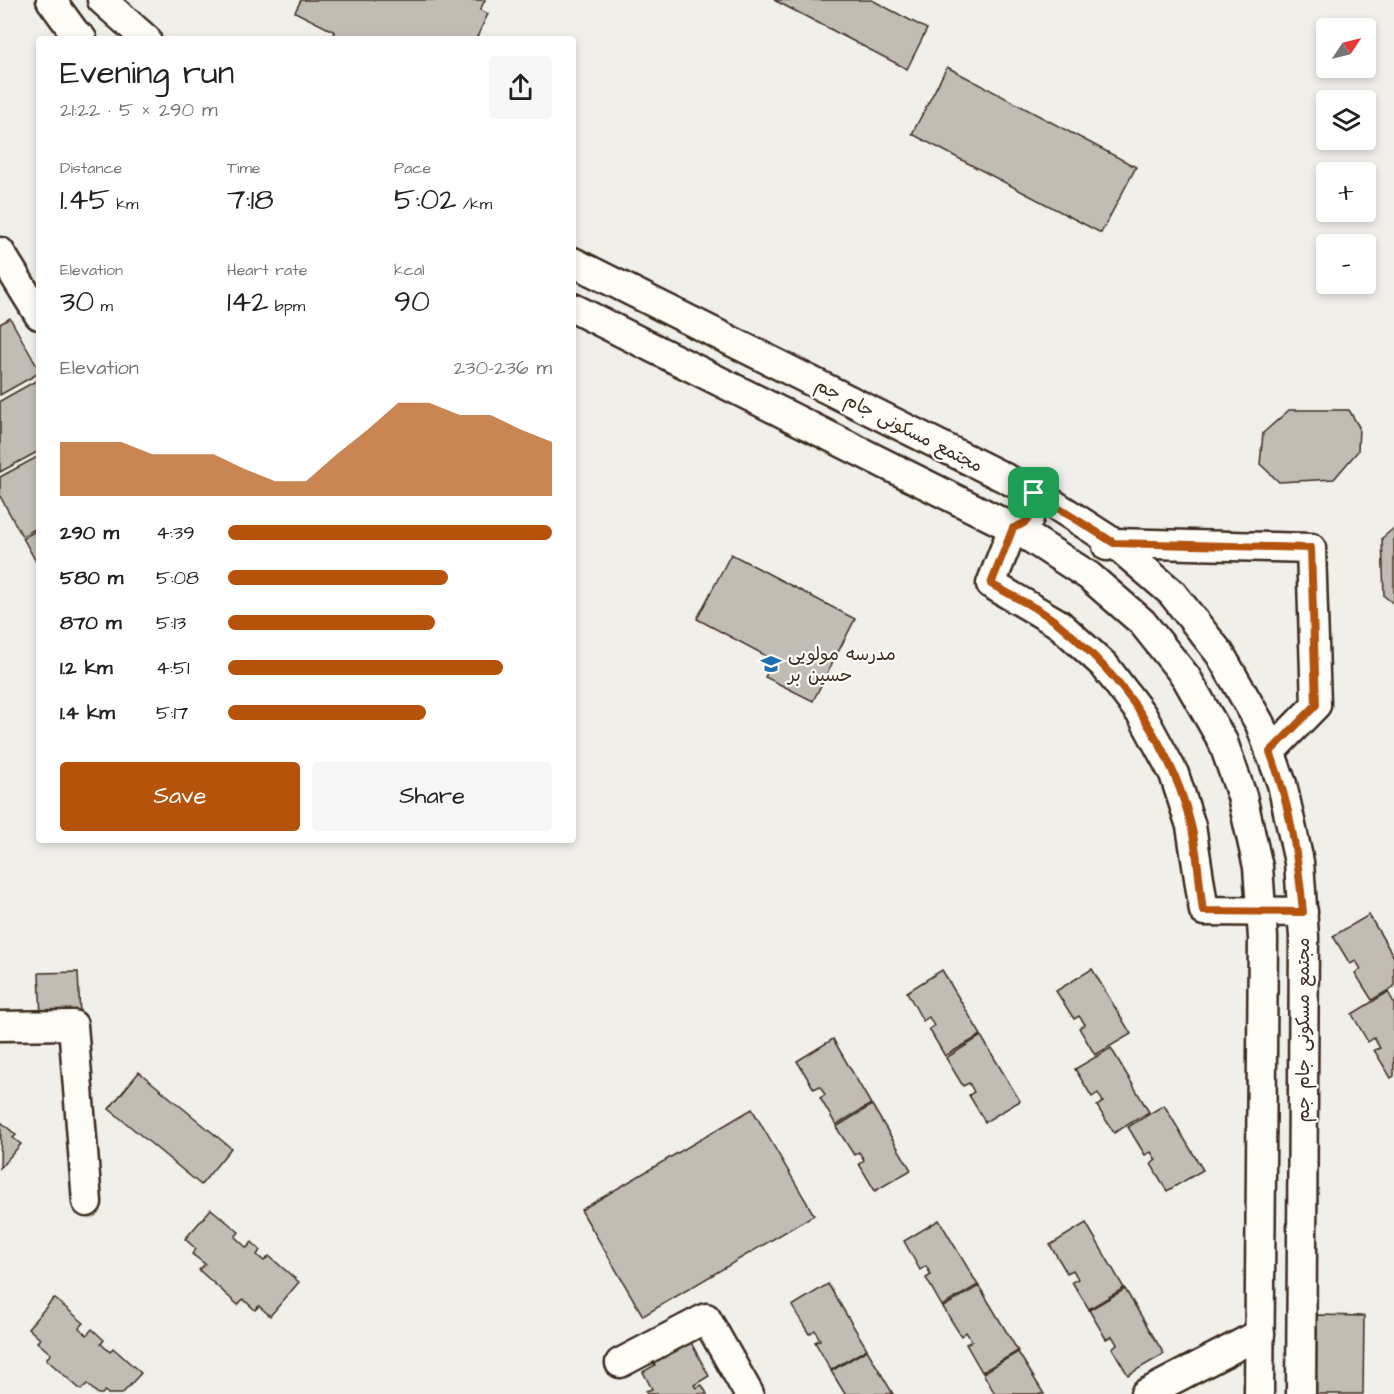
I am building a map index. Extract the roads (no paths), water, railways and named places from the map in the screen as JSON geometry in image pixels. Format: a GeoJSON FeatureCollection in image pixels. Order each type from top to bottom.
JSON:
{"type":"FeatureCollection","features":[{"type":"Feature","properties":{"kind":"street"},"geometry":{"type":"LineString","coordinates":[[51,0],[78,36]]}},
{"type":"Feature","properties":{"kind":"street"},"geometry":{"type":"LineString","coordinates":[[102,0],[143,36]]}},
{"type":"Feature","properties":{"kind":"street"},"geometry":{"type":"LineString","coordinates":[[0,252],[36,310]]}},
{"type":"Feature","properties":{"kind":"street","name":"مجتمع مسکونی جام جم"},"geometry":{"type":"LineString","coordinates":[[576,264],[1034,493],[1114,543],[1172,593],[1220,654],[1260,724],[1282,784],[1299,862],[1304,937],[1301,1394]]}},
{"type":"Feature","properties":{"kind":"street"},"geometry":{"type":"LineString","coordinates":[[614,283],[585,314],[1013,528],[1089,576],[1142,622],[1186,677],[1223,742],[1242,796],[1258,867],[1263,938],[1259,1394]]}},
{"type":"Feature","properties":{"kind":"street"},"geometry":{"type":"LineString","coordinates":[[1013,528],[1021,526],[1033,514],[1034,493]]}},
{"type":"Feature","properties":{"kind":"street"},"geometry":{"type":"LineString","coordinates":[[1013,528],[991,584],[1059,624],[1104,665],[1142,715],[1174,774],[1191,826],[1203,911],[1303,912]]}},
{"type":"Feature","properties":{"kind":"street"},"geometry":{"type":"LineString","coordinates":[[1089,576],[1092,561],[1097,554],[1114,543],[1311,548],[1316,705],[1270,752]]}},
{"type":"Feature","properties":{"kind":"street"},"geometry":{"type":"LineString","coordinates":[[0,1026],[73,1025],[87,1202]]}},
{"type":"Feature","properties":{"kind":"street"},"geometry":{"type":"LineString","coordinates":[[620,1363],[706,1318],[749,1394]]}},
{"type":"Feature","properties":{"kind":"street"},"geometry":{"type":"LineString","coordinates":[[1145,1394],[1260,1334]]}},
{"type":"Feature","properties":{"kind":"place","name":"مدرسه مولویی حسین بر"},"geometry":{"type":"Point","coordinates":[771,664]}}]}
